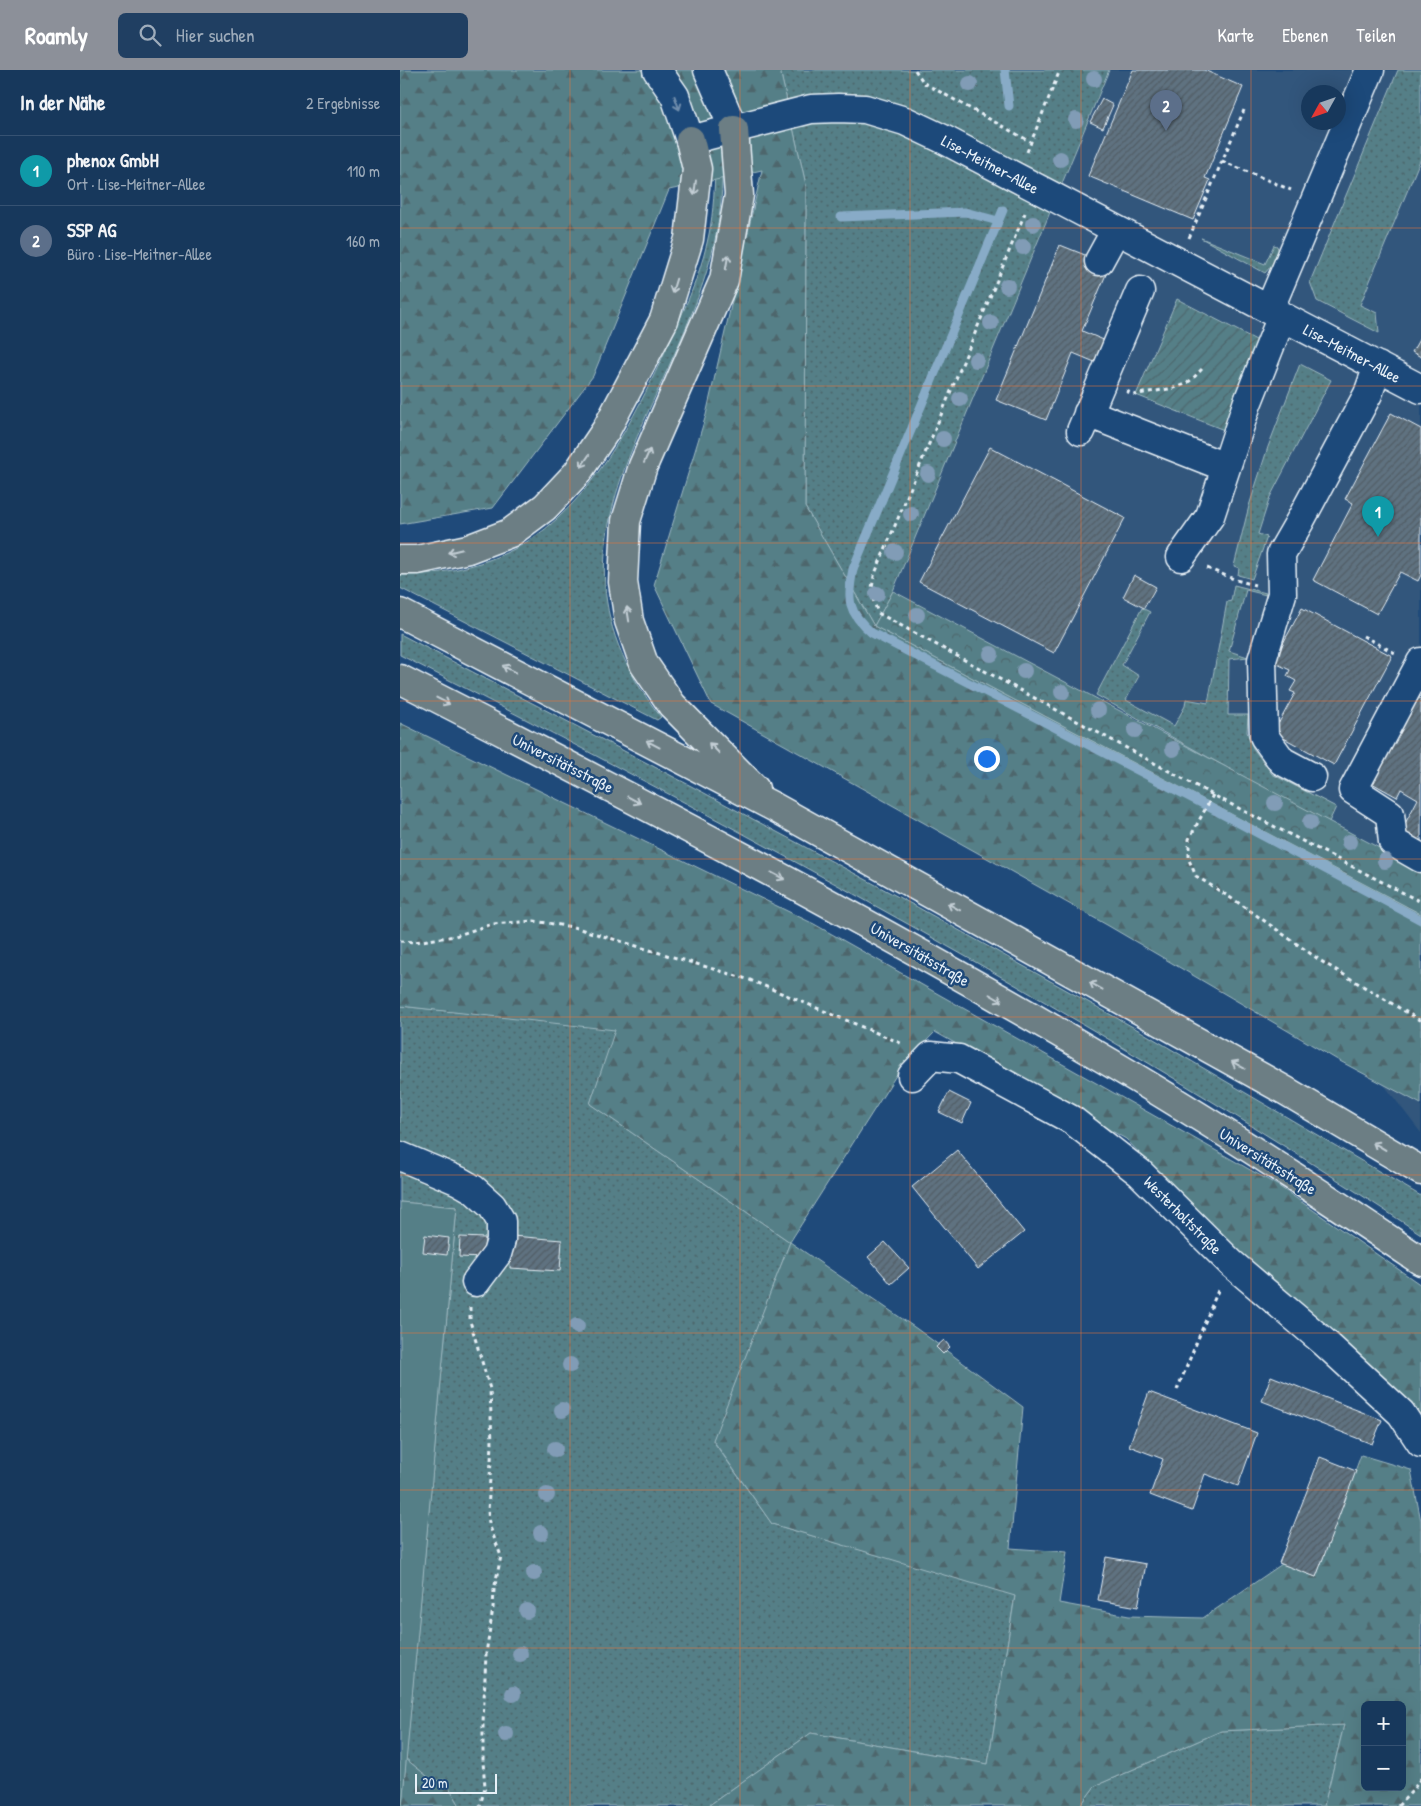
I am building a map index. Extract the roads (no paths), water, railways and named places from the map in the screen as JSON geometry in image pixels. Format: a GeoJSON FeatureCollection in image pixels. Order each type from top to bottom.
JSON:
{"type":"FeatureCollection","features":[{"type":"Feature","properties":{"kind":"highway"},"geometry":{"type":"LineString","coordinates":[[734,130],[739,195],[724,280],[643,466],[626,521],[623,582],[629,621],[644,664],[672,705],[774,807]]}},
{"type":"Feature","properties":{"kind":"highway"},"geometry":{"type":"LineString","coordinates":[[400,560],[417,560],[468,549],[510,533],[545,508],[577,472],[606,430],[664,320],[689,239],[697,170],[690,140]]}},
{"type":"Feature","properties":{"kind":"highway"},"geometry":{"type":"LineString","coordinates":[[400,613],[774,807],[1278,1086],[1421,1171]]}},
{"type":"Feature","properties":{"kind":"highway","name":"Universitätsstraße"},"geometry":{"type":"LineString","coordinates":[[400,679],[570,766],[837,907],[1076,1043],[1314,1189],[1421,1261]]}},
{"type":"Feature","properties":{"kind":"street"},"geometry":{"type":"LineString","coordinates":[[657,70],[676,96],[690,140]]}},
{"type":"Feature","properties":{"kind":"street"},"geometry":{"type":"LineString","coordinates":[[708,70],[734,130]]}},
{"type":"Feature","properties":{"kind":"street","name":"Lise-Meitner-Allee"},"geometry":{"type":"LineString","coordinates":[[1181,558],[1210,516],[1276,313],[1317,200],[1370,70]]}},
{"type":"Feature","properties":{"kind":"street","name":"Lise-Meitner-Allee"},"geometry":{"type":"LineString","coordinates":[[690,140],[811,109],[865,109],[905,121],[1421,390]]}},
{"type":"Feature","properties":{"kind":"street"},"geometry":{"type":"LineString","coordinates":[[1099,261],[1116,230]]}},
{"type":"Feature","properties":{"kind":"street"},"geometry":{"type":"LineString","coordinates":[[1140,291],[1084,422],[1225,467]]}},
{"type":"Feature","properties":{"kind":"street"},"geometry":{"type":"LineString","coordinates":[[1312,777],[1282,761],[1264,736],[1262,660],[1282,594],[1280,554],[1300,521],[1368,394],[1378,366]]}},
{"type":"Feature","properties":{"kind":"street"},"geometry":{"type":"LineString","coordinates":[[1421,665],[1353,790],[1390,814],[1393,842],[1421,858]]}},
{"type":"Feature","properties":{"kind":"street","name":"Westerholtstraße"},"geometry":{"type":"LineString","coordinates":[[912,1076],[931,1056],[959,1059],[1072,1120],[1140,1172],[1231,1263],[1324,1342],[1401,1412],[1421,1444]]}},
{"type":"Feature","properties":{"kind":"street"},"geometry":{"type":"LineString","coordinates":[[400,1156],[473,1188],[492,1206],[501,1221],[501,1240],[497,1254],[476,1282]]}},
{"type":"Feature","properties":{"kind":"waterway"},"geometry":{"type":"LineString","coordinates":[[1005,70],[1009,106]]}},
{"type":"Feature","properties":{"kind":"waterway"},"geometry":{"type":"LineString","coordinates":[[1003,210],[853,569],[850,589],[853,611],[872,633],[1207,806],[1421,920]]}},
{"type":"Feature","properties":{"kind":"waterway"},"geometry":{"type":"LineString","coordinates":[[841,217],[965,212],[998,221]]}},
{"type":"Feature","properties":{"kind":"place","name":"SSP AG"},"geometry":{"type":"Point","coordinates":[1166,131]}},
{"type":"Feature","properties":{"kind":"place","name":"phenox GmbH"},"geometry":{"type":"Point","coordinates":[1378,537]}}]}
